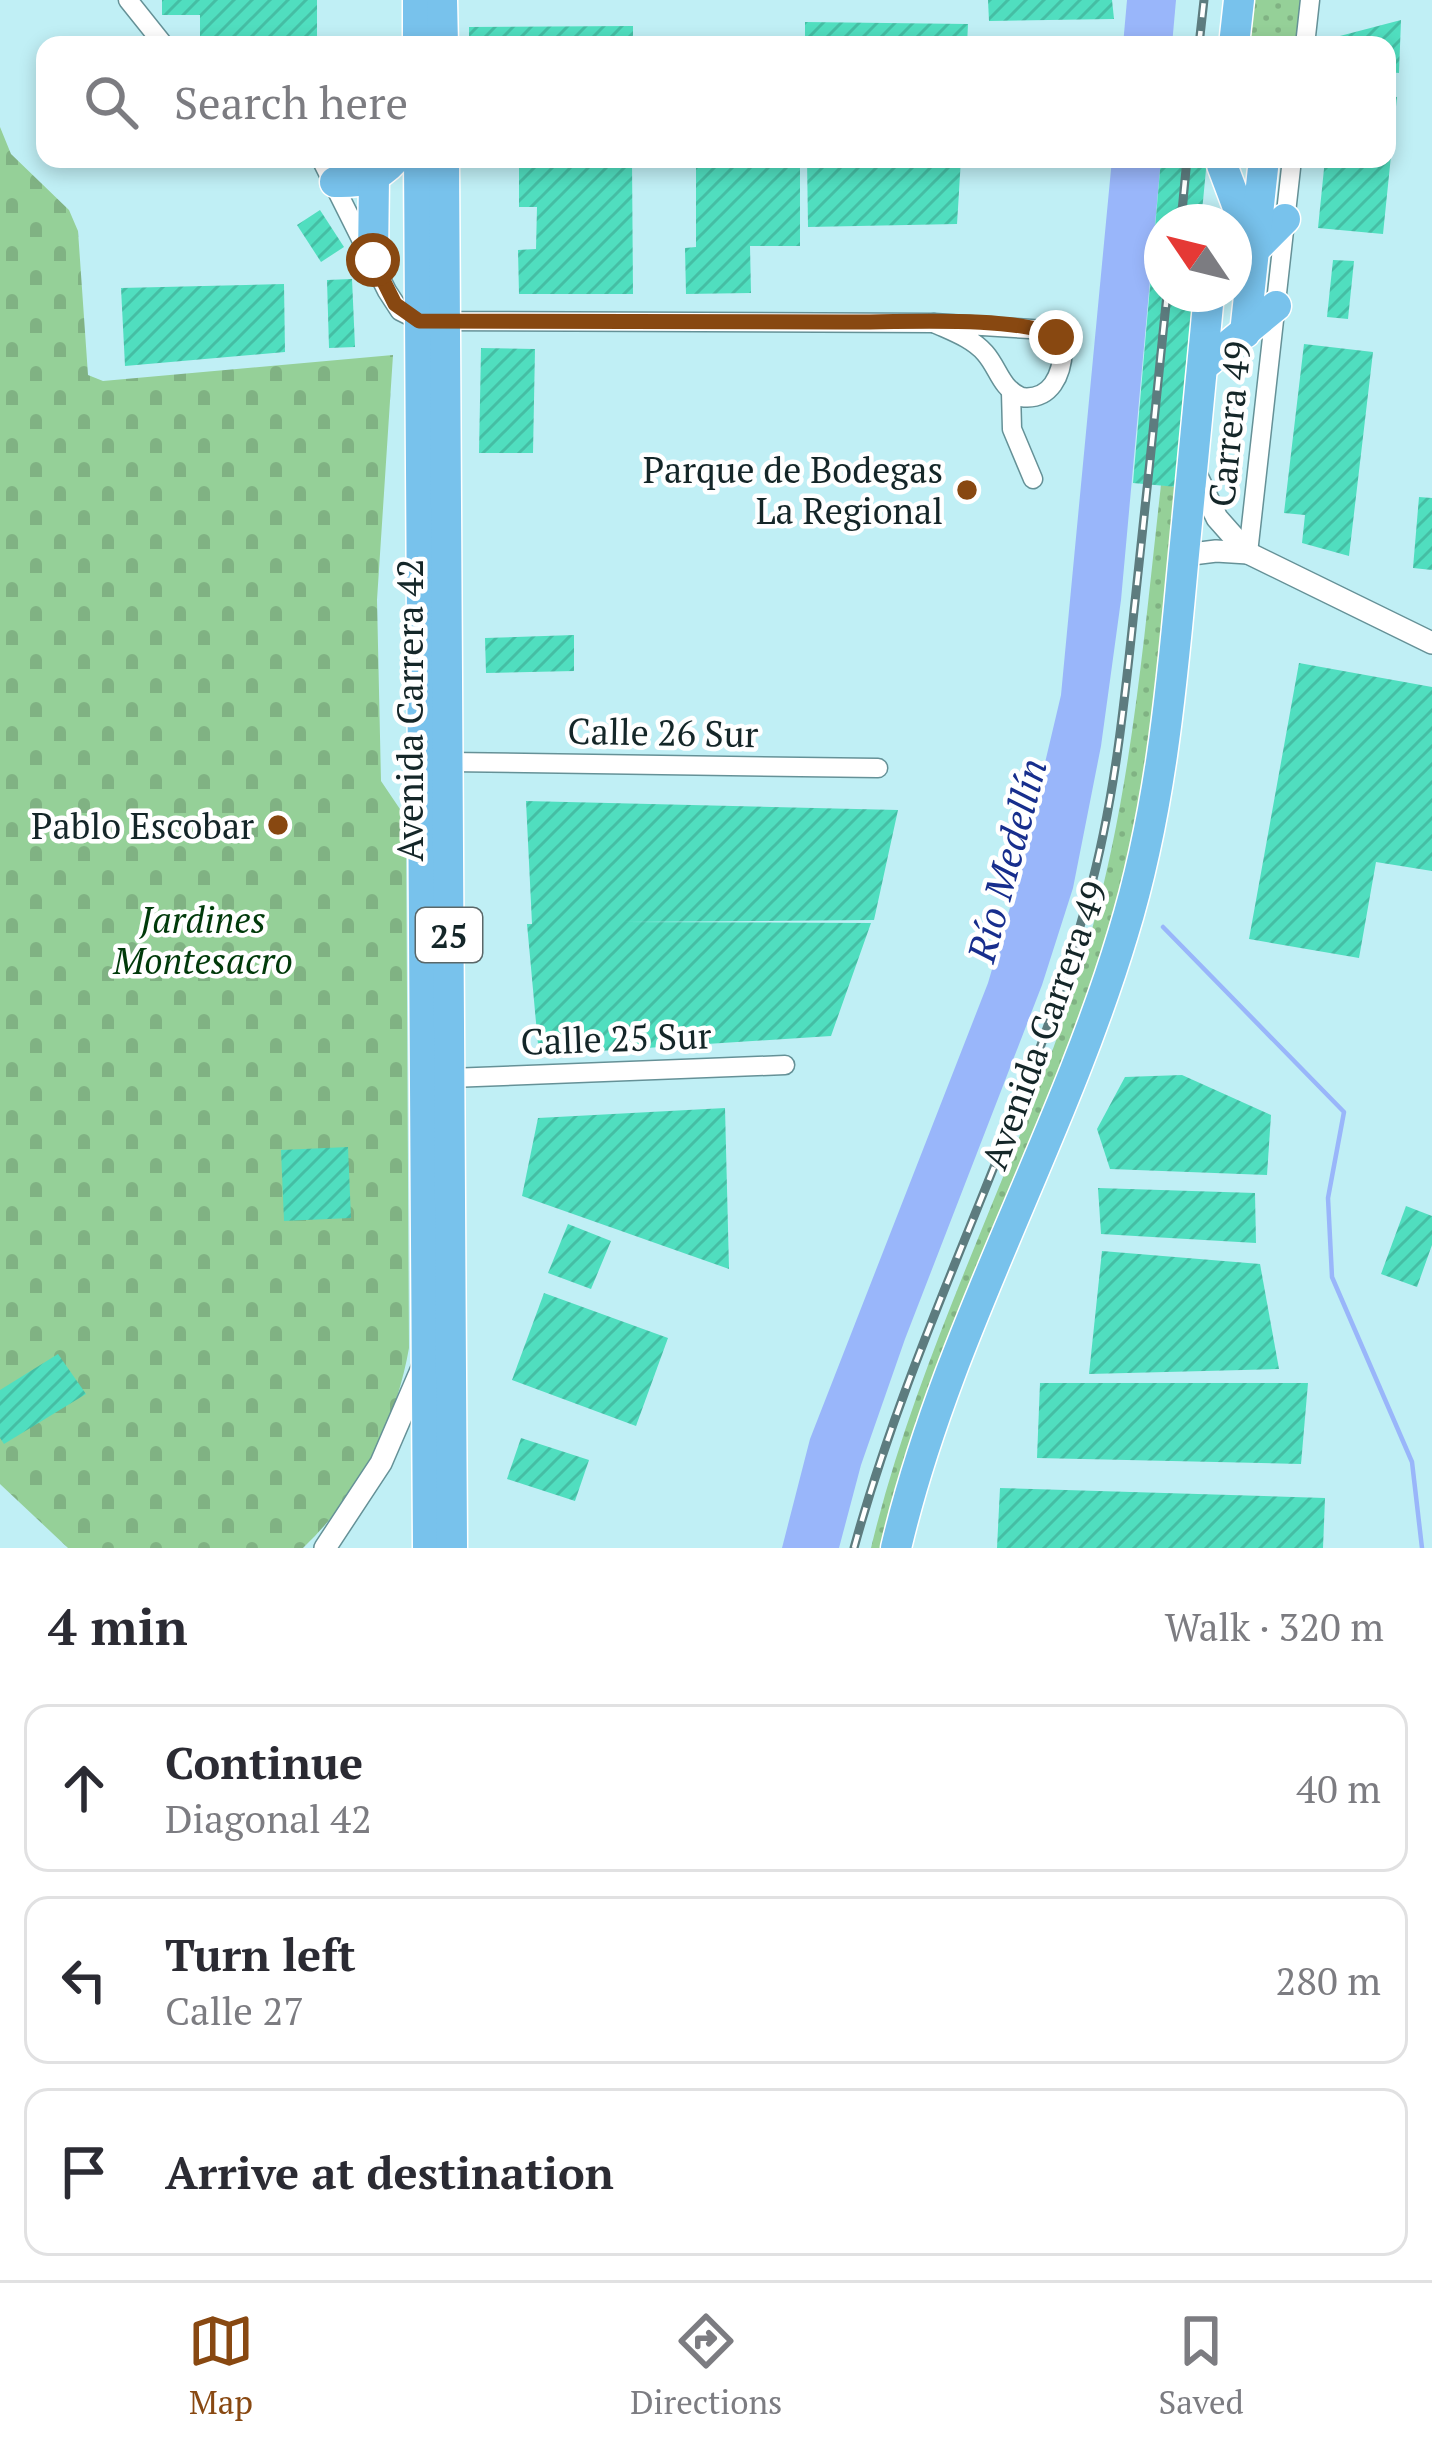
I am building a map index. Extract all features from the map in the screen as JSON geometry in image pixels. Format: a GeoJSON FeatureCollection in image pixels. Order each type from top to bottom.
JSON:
{"type":"FeatureCollection","features":[{"type":"Feature","properties":{"kind":"highway"},"geometry":{"type":"LineString","coordinates":[[418,0],[418,36]]}},
{"type":"Feature","properties":{"kind":"highway"},"geometry":{"type":"LineString","coordinates":[[442,0],[443,36]]}},
{"type":"Feature","properties":{"kind":"highway"},"geometry":{"type":"LineString","coordinates":[[1235,36],[1239,0]]}},
{"type":"Feature","properties":{"kind":"highway"},"geometry":{"type":"LineString","coordinates":[[328,171],[385,168],[373,260]]}},
{"type":"Feature","properties":{"kind":"highway","name":"Avenida Carrera 42"},"geometry":{"type":"LineString","coordinates":[[419,168],[432,321],[448,762],[450,1078],[436,1543]]}},
{"type":"Feature","properties":{"kind":"highway","name":"Avenida Carrera 42"},"geometry":{"type":"LineString","coordinates":[[436,1543],[427,1356],[423,1007],[432,321],[443,168]]}},
{"type":"Feature","properties":{"kind":"highway"},"geometry":{"type":"LineString","coordinates":[[1218,204],[1222,168]]}},
{"type":"Feature","properties":{"kind":"highway"},"geometry":{"type":"LineString","coordinates":[[1225,168],[1254,250]]}},
{"type":"Feature","properties":{"kind":"highway"},"geometry":{"type":"LineString","coordinates":[[1245,333],[1263,168]]}},
{"type":"Feature","properties":{"kind":"highway"},"geometry":{"type":"LineString","coordinates":[[1254,250],[1286,219]]}},
{"type":"Feature","properties":{"kind":"highway"},"geometry":{"type":"LineString","coordinates":[[1202,366],[1276,306]]}},
{"type":"Feature","properties":{"kind":"highway","name":"Avenida Carrera 49"},"geometry":{"type":"LineString","coordinates":[[896,1548],[934,1420],[1098,1010],[1143,860],[1164,745],[1207,312]]}},
{"type":"Feature","properties":{"kind":"highway"},"geometry":{"type":"LineString","coordinates":[[423,1007],[449,924]]}},
{"type":"Feature","properties":{"kind":"street"},"geometry":{"type":"LineString","coordinates":[[128,0],[157,36]]}},
{"type":"Feature","properties":{"kind":"street"},"geometry":{"type":"LineString","coordinates":[[1306,36],[1310,0]]}},
{"type":"Feature","properties":{"kind":"street","name":"Carrera 49"},"geometry":{"type":"LineString","coordinates":[[1248,553],[1291,168]]}},
{"type":"Feature","properties":{"kind":"street"},"geometry":{"type":"LineString","coordinates":[[328,171],[395,304],[432,321],[934,323],[1046,330],[1064,349],[1058,379],[1046,393],[1032,398],[1011,392]]}},
{"type":"Feature","properties":{"kind":"street"},"geometry":{"type":"LineString","coordinates":[[934,323],[985,352],[1011,392],[1012,429],[1033,478]]}},
{"type":"Feature","properties":{"kind":"street"},"geometry":{"type":"LineString","coordinates":[[1193,466],[1216,518],[1248,553],[1432,643]]}},
{"type":"Feature","properties":{"kind":"street"},"geometry":{"type":"LineString","coordinates":[[1184,555],[1248,553]]}},
{"type":"Feature","properties":{"kind":"street","name":"Calle 26 Sur"},"geometry":{"type":"LineString","coordinates":[[448,762],[878,768]]}},
{"type":"Feature","properties":{"kind":"street","name":"Calle 25 Sur"},"geometry":{"type":"LineString","coordinates":[[450,1078],[785,1065]]}},
{"type":"Feature","properties":{"kind":"street"},"geometry":{"type":"LineString","coordinates":[[325,1548],[381,1463],[427,1356]]}},
{"type":"Feature","properties":{"kind":"green space"},"geometry":{"type":"Polygon","coordinates":[[[1252,0],[1303,0],[1299,36],[1248,36],[1252,0]]]}},
{"type":"Feature","properties":{"kind":"green space","name":"Jardines Montesacro"},"geometry":{"type":"Polygon","coordinates":[[[0,127],[11,154],[69,210],[78,231],[88,375],[103,381],[393,355],[377,600],[381,781],[406,818],[409,1348],[395,1404],[372,1456],[342,1504],[303,1548],[68,1548],[0,1484],[0,127]]]}},
{"type":"Feature","properties":{"kind":"green space"},"geometry":{"type":"Polygon","coordinates":[[[1161,485],[1177,487],[1157,707],[1135,830],[1111,926],[883,1548],[871,1548],[918,1392],[1038,1088],[1091,933],[1127,767],[1161,485]]]}},
{"type":"Feature","properties":{"kind":"water"},"geometry":{"type":"Polygon","coordinates":[[[1127,0],[1176,0],[1173,36],[1124,36],[1127,0]]]}},
{"type":"Feature","properties":{"kind":"water"},"geometry":{"type":"Polygon","coordinates":[[[1111,168],[1160,168],[1157,204],[1144,204],[1147,312],[1121,600],[1101,746],[1073,888],[1042,985],[905,1339],[861,1465],[839,1548],[782,1548],[810,1439],[988,983],[1061,695],[1111,168]]]}},
{"type":"Feature","properties":{"kind":"building"},"geometry":{"type":"Polygon","coordinates":[[[162,0],[317,0],[317,36],[200,36],[200,15],[162,15],[162,0]]]}},
{"type":"Feature","properties":{"kind":"building"},"geometry":{"type":"Polygon","coordinates":[[[988,0],[1112,0],[1114,19],[989,21],[988,0]]]}},
{"type":"Feature","properties":{"kind":"building"},"geometry":{"type":"Polygon","coordinates":[[[1401,20],[1399,73],[1396,36],[1340,36],[1401,20]]]}},
{"type":"Feature","properties":{"kind":"building"},"geometry":{"type":"Polygon","coordinates":[[[805,22],[968,24],[967,36],[805,36],[805,22]]]}},
{"type":"Feature","properties":{"kind":"building"},"geometry":{"type":"Polygon","coordinates":[[[633,26],[633,36],[469,36],[469,27],[633,26]]]}},
{"type":"Feature","properties":{"kind":"building"},"geometry":{"type":"Polygon","coordinates":[[[519,168],[632,168],[633,294],[519,294],[518,250],[536,249],[537,207],[519,207],[519,168]]]}},
{"type":"Feature","properties":{"kind":"building"},"geometry":{"type":"Polygon","coordinates":[[[696,168],[800,168],[800,246],[750,246],[751,293],[686,294],[685,248],[696,247],[696,168]]]}},
{"type":"Feature","properties":{"kind":"building"},"geometry":{"type":"Polygon","coordinates":[[[807,168],[960,168],[957,224],[808,227],[807,168]]]}},
{"type":"Feature","properties":{"kind":"building"},"geometry":{"type":"Polygon","coordinates":[[[1160,168],[1206,168],[1203,204],[1157,204],[1160,168]]]}},
{"type":"Feature","properties":{"kind":"building"},"geometry":{"type":"Polygon","coordinates":[[[1324,168],[1390,168],[1383,234],[1318,228],[1324,168]]]}},
{"type":"Feature","properties":{"kind":"building"},"geometry":{"type":"Polygon","coordinates":[[[320,210],[344,247],[321,262],[297,225],[320,210]]]}},
{"type":"Feature","properties":{"kind":"building"},"geometry":{"type":"Polygon","coordinates":[[[1333,260],[1354,261],[1348,319],[1327,317],[1333,260]]]}},
{"type":"Feature","properties":{"kind":"building"},"geometry":{"type":"Polygon","coordinates":[[[352,279],[355,347],[329,348],[327,280],[352,279]]]}},
{"type":"Feature","properties":{"kind":"building"},"geometry":{"type":"Polygon","coordinates":[[[284,284],[285,352],[125,366],[121,288],[284,284]]]}},
{"type":"Feature","properties":{"kind":"building"},"geometry":{"type":"Polygon","coordinates":[[[1148,312],[1193,312],[1177,487],[1133,483],[1148,312]]]}},
{"type":"Feature","properties":{"kind":"building"},"geometry":{"type":"Polygon","coordinates":[[[1304,344],[1373,352],[1349,556],[1302,543],[1305,515],[1284,513],[1304,344]]]}},
{"type":"Feature","properties":{"kind":"building"},"geometry":{"type":"Polygon","coordinates":[[[481,348],[535,349],[533,453],[479,453],[481,348]]]}},
{"type":"Feature","properties":{"kind":"building"},"geometry":{"type":"Polygon","coordinates":[[[1419,497],[1432,498],[1432,570],[1413,568],[1419,497]]]}},
{"type":"Feature","properties":{"kind":"building"},"geometry":{"type":"Polygon","coordinates":[[[574,635],[574,671],[486,673],[485,638],[574,635]]]}},
{"type":"Feature","properties":{"kind":"building"},"geometry":{"type":"Polygon","coordinates":[[[1299,663],[1432,687],[1432,871],[1376,862],[1359,958],[1249,939],[1299,663]]]}},
{"type":"Feature","properties":{"kind":"building"},"geometry":{"type":"Polygon","coordinates":[[[526,801],[898,810],[874,920],[623,922],[871,923],[831,1036],[539,1055],[527,924],[532,924],[526,801]]]}},
{"type":"Feature","properties":{"kind":"building"},"geometry":{"type":"Polygon","coordinates":[[[1182,1075],[1271,1115],[1267,1175],[1110,1169],[1097,1129],[1125,1077],[1182,1075]]]}},
{"type":"Feature","properties":{"kind":"building"},"geometry":{"type":"Polygon","coordinates":[[[725,1108],[729,1269],[522,1196],[538,1118],[725,1108]]]}},
{"type":"Feature","properties":{"kind":"building"},"geometry":{"type":"Polygon","coordinates":[[[348,1147],[351,1218],[284,1221],[281,1150],[348,1147]]]}},
{"type":"Feature","properties":{"kind":"building"},"geometry":{"type":"Polygon","coordinates":[[[1098,1188],[1255,1193],[1256,1243],[1101,1234],[1098,1188]]]}},
{"type":"Feature","properties":{"kind":"building"},"geometry":{"type":"Polygon","coordinates":[[[1406,1206],[1432,1216],[1432,1245],[1417,1287],[1381,1274],[1406,1206]]]}},
{"type":"Feature","properties":{"kind":"building"},"geometry":{"type":"Polygon","coordinates":[[[568,1224],[611,1241],[591,1289],[548,1273],[568,1224]]]}},
{"type":"Feature","properties":{"kind":"building"},"geometry":{"type":"Polygon","coordinates":[[[1102,1251],[1260,1264],[1279,1369],[1089,1374],[1102,1251]]]}},
{"type":"Feature","properties":{"kind":"building"},"geometry":{"type":"Polygon","coordinates":[[[544,1293],[668,1338],[636,1426],[512,1380],[544,1293]]]}},
{"type":"Feature","properties":{"kind":"building"},"geometry":{"type":"Polygon","coordinates":[[[58,1354],[86,1394],[4,1444],[0,1390],[58,1354]]]}},
{"type":"Feature","properties":{"kind":"building"},"geometry":{"type":"Polygon","coordinates":[[[1040,1383],[1308,1383],[1301,1464],[1037,1458],[1040,1383]]]}},
{"type":"Feature","properties":{"kind":"building"},"geometry":{"type":"Polygon","coordinates":[[[521,1438],[589,1460],[575,1501],[507,1479],[521,1438]]]}},
{"type":"Feature","properties":{"kind":"building"},"geometry":{"type":"Polygon","coordinates":[[[1000,1488],[1325,1498],[1323,1548],[997,1548],[1000,1488]]]}},
{"type":"Feature","properties":{"kind":"waterway"},"geometry":{"type":"LineString","coordinates":[[1163,927],[1344,1112],[1328,1198],[1332,1277],[1412,1462],[1422,1548]]}},
{"type":"Feature","properties":{"kind":"railway"},"geometry":{"type":"LineString","coordinates":[[1200,36],[1204,0]]}},
{"type":"Feature","properties":{"kind":"railway"},"geometry":{"type":"LineString","coordinates":[[1183,204],[1186,168]]}},
{"type":"Feature","properties":{"kind":"railway"},"geometry":{"type":"LineString","coordinates":[[854,1548],[908,1384],[1035,1062],[1097,863],[1122,719],[1165,312]]}},
{"type":"Feature","properties":{"kind":"place","name":"Parque de Bodegas La Regional"},"geometry":{"type":"Point","coordinates":[967,490]}},
{"type":"Feature","properties":{"kind":"place","name":"Pablo Escobar"},"geometry":{"type":"Point","coordinates":[278,825]}},
{"type":"Feature","properties":{"kind":"route"},"geometry":{"type":"LineString","coordinates":[[373,260],[400,311],[419,321],[934,323],[1023,326],[1056,337]]}},
{"type":"Feature","properties":{"kind":"water label","name":"Río Medellín"},"geometry":{"type":"Point","coordinates":[1006,860]}}]}
